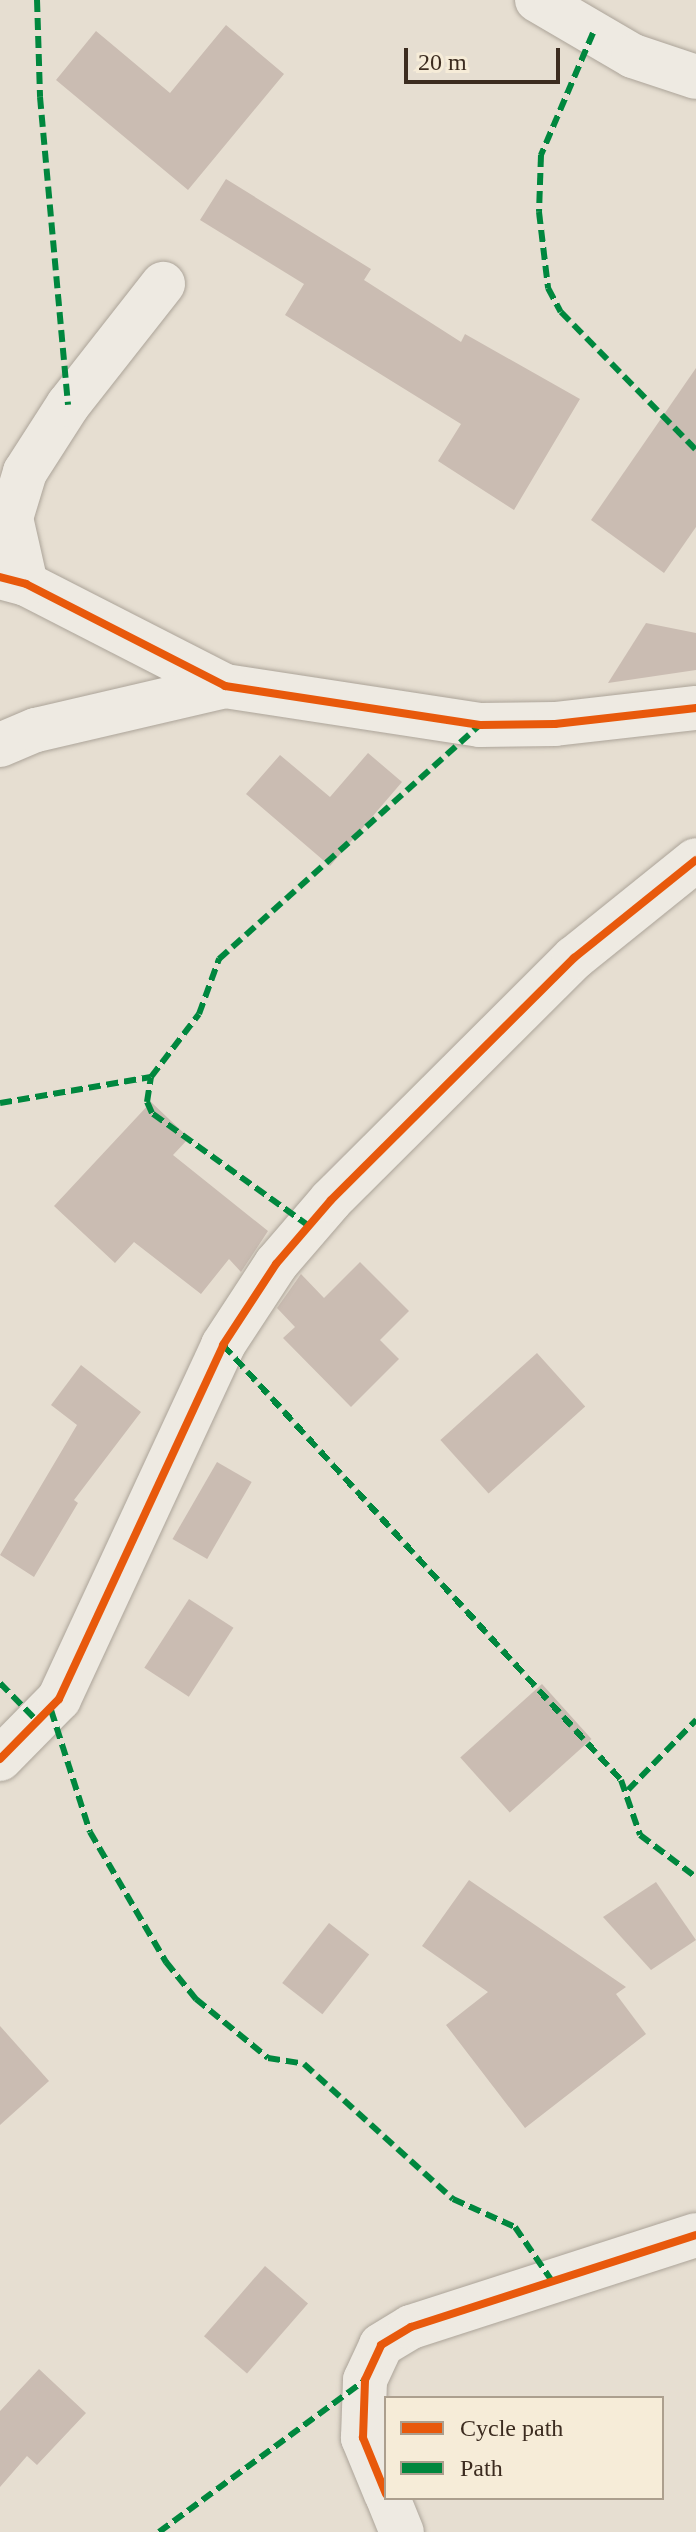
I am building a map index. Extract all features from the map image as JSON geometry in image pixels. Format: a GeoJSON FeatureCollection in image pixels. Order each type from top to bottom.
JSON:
{"type":"FeatureCollection","features":[{"type":"Feature","properties":{"kind":"street"},"geometry":{"type":"LineString","coordinates":[[537,0],[633,56],[696,77]]}},
{"type":"Feature","properties":{"kind":"street"},"geometry":{"type":"LineString","coordinates":[[163,284],[68,405],[25,472],[11,518],[13,581],[225,686],[480,725],[555,724],[696,708]]}},
{"type":"Feature","properties":{"kind":"street"},"geometry":{"type":"LineString","coordinates":[[0,745],[36,730],[225,686]]}},
{"type":"Feature","properties":{"kind":"street"},"geometry":{"type":"LineString","coordinates":[[0,1759],[59,1699],[223,1345],[276,1264],[331,1200],[574,958],[696,860]]}},
{"type":"Feature","properties":{"kind":"street"},"geometry":{"type":"LineString","coordinates":[[384,2489],[363,2438],[365,2380],[381,2345],[411,2327],[696,2235]]}},
{"type":"Feature","properties":{"kind":"street"},"geometry":{"type":"LineString","coordinates":[[389,2500],[402,2532]]}},
{"type":"Feature","properties":{"kind":"building"},"geometry":{"type":"Polygon","coordinates":[[[226,25],[284,74],[188,190],[56,80],[96,31],[170,93],[226,25]]]}},
{"type":"Feature","properties":{"kind":"building"},"geometry":{"type":"Polygon","coordinates":[[[226,179],[371,269],[364,280],[461,342],[465,334],[580,399],[514,510],[438,461],[461,424],[285,315],[304,284],[200,220],[226,179]]]}},
{"type":"Feature","properties":{"kind":"building"},"geometry":{"type":"Polygon","coordinates":[[[696,368],[696,527],[664,573],[591,520],[696,368]]]}},
{"type":"Feature","properties":{"kind":"building"},"geometry":{"type":"Polygon","coordinates":[[[646,623],[696,633],[696,670],[608,683],[646,623]]]}},
{"type":"Feature","properties":{"kind":"building"},"geometry":{"type":"Polygon","coordinates":[[[368,753],[402,782],[330,866],[246,794],[280,755],[330,797],[368,753]]]}},
{"type":"Feature","properties":{"kind":"building"},"geometry":{"type":"Polygon","coordinates":[[[151,1102],[189,1138],[173,1155],[268,1231],[241,1272],[229,1259],[201,1294],[134,1242],[115,1263],[54,1206],[151,1102]]]}},
{"type":"Feature","properties":{"kind":"building"},"geometry":{"type":"Polygon","coordinates":[[[360,1262],[409,1311],[380,1340],[399,1359],[351,1407],[283,1338],[295,1327],[277,1308],[301,1274],[324,1298],[360,1262]]]}},
{"type":"Feature","properties":{"kind":"building"},"geometry":{"type":"Polygon","coordinates":[[[537,1353],[585,1407],[489,1493],[440,1440],[537,1353]]]}},
{"type":"Feature","properties":{"kind":"building"},"geometry":{"type":"Polygon","coordinates":[[[81,1365],[141,1412],[74,1500],[78,1503],[34,1577],[0,1555],[77,1425],[51,1405],[81,1365]]]}},
{"type":"Feature","properties":{"kind":"building"},"geometry":{"type":"Polygon","coordinates":[[[217,1462],[252,1482],[207,1559],[172,1539],[217,1462]]]}},
{"type":"Feature","properties":{"kind":"building"},"geometry":{"type":"Polygon","coordinates":[[[189,1599],[233,1628],[189,1697],[144,1668],[189,1599]]]}},
{"type":"Feature","properties":{"kind":"building"},"geometry":{"type":"Polygon","coordinates":[[[542,1684],[592,1739],[510,1813],[460,1758],[542,1684]]]}},
{"type":"Feature","properties":{"kind":"building"},"geometry":{"type":"Polygon","coordinates":[[[469,1880],[626,1987],[616,1994],[646,2034],[525,2128],[446,2025],[488,1992],[422,1946],[469,1880]]]}},
{"type":"Feature","properties":{"kind":"building"},"geometry":{"type":"Polygon","coordinates":[[[656,1882],[696,1940],[651,1970],[603,1917],[656,1882]]]}},
{"type":"Feature","properties":{"kind":"building"},"geometry":{"type":"Polygon","coordinates":[[[329,1923],[369,1954],[322,2014],[282,1983],[329,1923]]]}},
{"type":"Feature","properties":{"kind":"building"},"geometry":{"type":"Polygon","coordinates":[[[0,2026],[49,2081],[0,2125],[0,2026]]]}},
{"type":"Feature","properties":{"kind":"building"},"geometry":{"type":"Polygon","coordinates":[[[265,2266],[308,2303],[247,2374],[204,2336],[265,2266]]]}},
{"type":"Feature","properties":{"kind":"building"},"geometry":{"type":"Polygon","coordinates":[[[39,2369],[86,2413],[37,2465],[27,2456],[0,2487],[0,2411],[39,2369]]]}},
{"type":"Feature","properties":{"kind":"marked path"},"geometry":{"type":"LineString","coordinates":[[37,0],[40,97],[68,405]]}},
{"type":"Feature","properties":{"kind":"marked path"},"geometry":{"type":"LineString","coordinates":[[593,33],[541,155],[539,212],[548,288],[561,312],[696,450]]}},
{"type":"Feature","properties":{"kind":"marked path"},"geometry":{"type":"LineString","coordinates":[[309,1226],[152,1113],[147,1102],[151,1077],[199,1014],[219,959],[480,725]]}},
{"type":"Feature","properties":{"kind":"marked path"},"geometry":{"type":"LineString","coordinates":[[0,1103],[151,1077]]}},
{"type":"Feature","properties":{"kind":"marked path"},"geometry":{"type":"LineString","coordinates":[[223,1345],[621,1780],[640,1835],[696,1877]]}},
{"type":"Feature","properties":{"kind":"marked path"},"geometry":{"type":"LineString","coordinates":[[0,1683],[38,1722]]}},
{"type":"Feature","properties":{"kind":"marked path"},"geometry":{"type":"LineString","coordinates":[[51,1710],[90,1832],[166,1962],[196,1999],[268,2058],[304,2064],[453,2199],[515,2227],[552,2281]]}},
{"type":"Feature","properties":{"kind":"marked path"},"geometry":{"type":"LineString","coordinates":[[628,1790],[696,1720]]}},
{"type":"Feature","properties":{"kind":"marked path"},"geometry":{"type":"LineString","coordinates":[[159,2532],[365,2380]]}},
{"type":"Feature","properties":{"kind":"cycle path"},"geometry":{"type":"LineString","coordinates":[[0,577],[26,584],[225,686],[480,725],[555,724],[696,708]]}},
{"type":"Feature","properties":{"kind":"cycle path"},"geometry":{"type":"LineString","coordinates":[[0,1759],[59,1699],[223,1345],[276,1264],[331,1200],[574,958],[696,860]]}},
{"type":"Feature","properties":{"kind":"cycle path"},"geometry":{"type":"LineString","coordinates":[[384,2489],[363,2438],[365,2380],[381,2345],[411,2327],[696,2235]]}}]}
